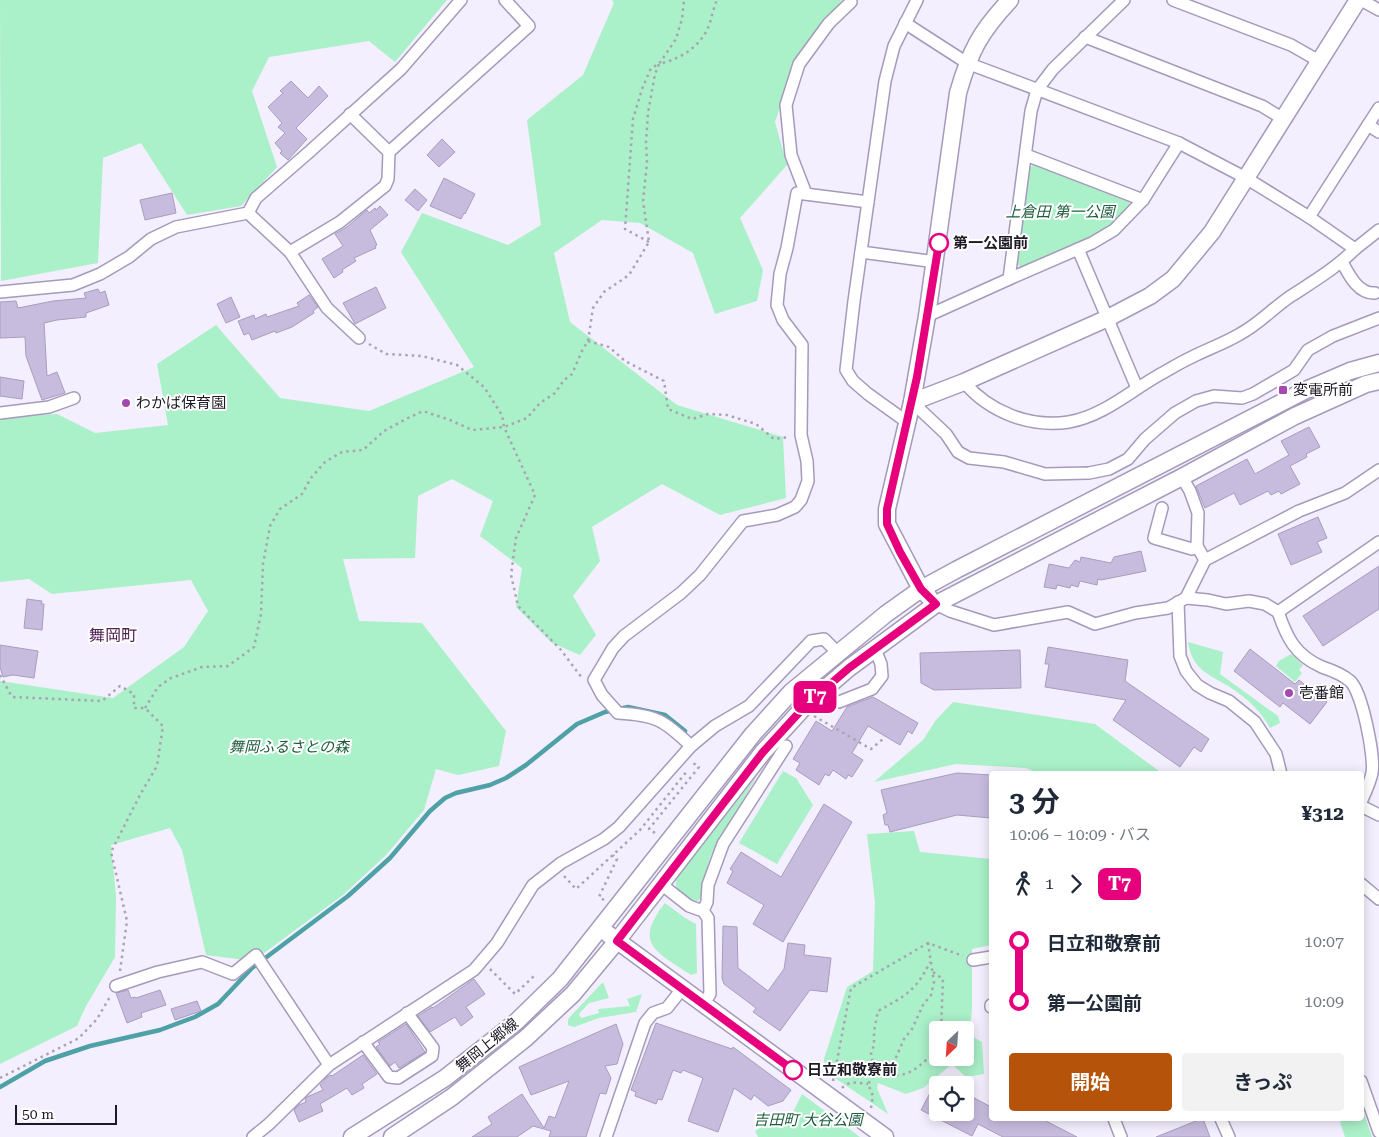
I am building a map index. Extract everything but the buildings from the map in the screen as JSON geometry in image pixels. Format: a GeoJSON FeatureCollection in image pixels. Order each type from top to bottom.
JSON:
{"type":"FeatureCollection","features":[{"type":"Feature","properties":{"kind":"street"},"geometry":{"type":"LineString","coordinates":[[248,213],[256,198],[401,69],[461,0]]}},
{"type":"Feature","properties":{"kind":"street"},"geometry":{"type":"LineString","coordinates":[[290,252],[340,222],[385,186],[388,179],[389,152],[529,26],[505,0]]}},
{"type":"Feature","properties":{"kind":"street"},"geometry":{"type":"LineString","coordinates":[[907,422],[868,394],[853,381],[846,370],[885,81],[894,46],[918,0]]}},
{"type":"Feature","properties":{"kind":"street"},"geometry":{"type":"LineString","coordinates":[[1010,0],[990,21],[975,46],[967,63],[958,93],[936,262],[912,402],[887,509],[887,524],[921,589],[936,604],[950,612],[994,625],[1068,612],[1095,624],[1135,613],[1168,608],[1182,600],[1208,600],[1226,604],[1249,601],[1265,604],[1278,612],[1286,636],[1299,653],[1350,681],[1360,696],[1374,743],[1375,764],[1364,796]]}},
{"type":"Feature","properties":{"kind":"street"},"geometry":{"type":"LineString","coordinates":[[1009,279],[1031,112],[1037,90],[1053,69],[1124,0]]}},
{"type":"Feature","properties":{"kind":"street"},"geometry":{"type":"LineString","coordinates":[[1173,0],[1291,46],[1319,61]]}},
{"type":"Feature","properties":{"kind":"street"},"geometry":{"type":"LineString","coordinates":[[912,402],[964,382],[1108,318],[1150,296],[1173,279],[1212,232],[1282,118],[1360,0],[1379,10]]}},
{"type":"Feature","properties":{"kind":"street"},"geometry":{"type":"LineString","coordinates":[[806,194],[791,155],[786,105],[799,64],[829,23],[850,2]]}},
{"type":"Feature","properties":{"kind":"street"},"geometry":{"type":"LineString","coordinates":[[905,23],[967,63],[1178,143],[1246,178],[1309,217],[1355,249]]}},
{"type":"Feature","properties":{"kind":"street"},"geometry":{"type":"LineString","coordinates":[[1085,37],[1262,106],[1282,118]]}},
{"type":"Feature","properties":{"kind":"street"},"geometry":{"type":"LineString","coordinates":[[1309,217],[1379,108]]}},
{"type":"Feature","properties":{"kind":"street"},"geometry":{"type":"LineString","coordinates":[[350,114],[389,152]]}},
{"type":"Feature","properties":{"kind":"street"},"geometry":{"type":"LineString","coordinates":[[1368,125],[1379,132]]}},
{"type":"Feature","properties":{"kind":"street"},"geometry":{"type":"LineString","coordinates":[[927,316],[1092,243],[1114,230],[1142,200],[1178,143]]}},
{"type":"Feature","properties":{"kind":"street"},"geometry":{"type":"LineString","coordinates":[[1026,155],[1142,200]]}},
{"type":"Feature","properties":{"kind":"street"},"geometry":{"type":"LineString","coordinates":[[691,746],[664,722],[640,714],[618,713],[608,702],[594,680],[613,648],[624,636],[681,593],[700,575],[743,521],[777,515],[795,507],[801,500],[808,481],[807,461],[801,435],[802,345],[783,320],[777,305],[780,274],[787,248],[797,193],[868,202]]}},
{"type":"Feature","properties":{"kind":"street"},"geometry":{"type":"LineString","coordinates":[[248,213],[290,252],[327,308],[359,338]]}},
{"type":"Feature","properties":{"kind":"street"},"geometry":{"type":"LineString","coordinates":[[0,292],[73,285],[107,270],[129,257],[151,240],[176,227],[248,213]]}},
{"type":"Feature","properties":{"kind":"street"},"geometry":{"type":"LineString","coordinates":[[964,382],[989,405],[1004,413],[1044,424],[1068,422],[1091,416],[1108,408],[1137,388],[1190,358],[1238,336],[1257,324],[1291,296],[1342,262],[1379,230]]}},
{"type":"Feature","properties":{"kind":"street"},"geometry":{"type":"LineString","coordinates":[[1078,249],[1137,388]]}},
{"type":"Feature","properties":{"kind":"street"},"geometry":{"type":"LineString","coordinates":[[861,252],[936,262]]}},
{"type":"Feature","properties":{"kind":"street"},"geometry":{"type":"LineString","coordinates":[[1342,262],[1355,283],[1363,290],[1378,294]]}},
{"type":"Feature","properties":{"kind":"street"},"geometry":{"type":"LineString","coordinates":[[912,402],[946,434],[958,452],[969,458],[1004,462],[1044,474],[1088,473],[1109,469],[1128,459],[1146,439],[1175,413],[1196,401],[1214,396],[1242,398],[1253,394],[1294,370],[1308,350],[1333,336],[1379,318]]}},
{"type":"Feature","properties":{"kind":"street","name":"舞岡上郷線"},"geometry":{"type":"LineString","coordinates":[[352,1137],[445,1078],[516,1022],[560,979],[753,734],[791,692],[886,614],[921,589],[1308,389],[1350,371],[1379,363]]}},
{"type":"Feature","properties":{"kind":"street","name":"舞岡上郷線"},"geometry":{"type":"LineString","coordinates":[[392,1137],[452,1097],[526,1038],[573,994],[617,941],[763,752],[806,705],[849,668],[936,604],[1182,477],[1295,416],[1366,384],[1379,381]]}},
{"type":"Feature","properties":{"kind":"street"},"geometry":{"type":"LineString","coordinates":[[0,413],[49,407],[74,398]]}},
{"type":"Feature","properties":{"kind":"street"},"geometry":{"type":"LineString","coordinates":[[1280,771],[1276,754],[1255,722],[1229,701],[1197,685],[1186,671],[1180,656],[1182,600],[1205,560],[1270,525],[1345,493],[1379,470]]}},
{"type":"Feature","properties":{"kind":"street"},"geometry":{"type":"LineString","coordinates":[[1182,477],[1190,491],[1198,513],[1197,546],[1205,560]]}},
{"type":"Feature","properties":{"kind":"street"},"geometry":{"type":"LineString","coordinates":[[1162,508],[1154,538],[1192,549],[1197,546]]}},
{"type":"Feature","properties":{"kind":"street"},"geometry":{"type":"LineString","coordinates":[[1278,612],[1379,542]]}},
{"type":"Feature","properties":{"kind":"street"},"geometry":{"type":"LineString","coordinates":[[253,1137],[269,1124],[329,1065],[474,970],[497,944],[533,885],[561,862],[604,839],[619,827],[691,746],[715,726],[748,706],[811,641],[824,639],[838,653]]}},
{"type":"Feature","properties":{"kind":"street"},"geometry":{"type":"LineString","coordinates":[[840,702],[872,689],[882,676],[881,664],[875,649]]}},
{"type":"Feature","properties":{"kind":"street"},"geometry":{"type":"LineString","coordinates":[[703,911],[707,902],[708,885],[723,844],[786,746]]}},
{"type":"Feature","properties":{"kind":"street"},"geometry":{"type":"LineString","coordinates":[[1364,806],[1379,816]]}},
{"type":"Feature","properties":{"kind":"street"},"geometry":{"type":"LineString","coordinates":[[661,884],[689,906],[703,911],[708,918],[710,924],[710,994],[703,1004]]}},
{"type":"Feature","properties":{"kind":"street"},"geometry":{"type":"LineString","coordinates":[[1364,886],[1379,899]]}},
{"type":"Feature","properties":{"kind":"street"},"geometry":{"type":"LineString","coordinates":[[601,928],[682,990],[885,1137]]}},
{"type":"Feature","properties":{"kind":"street"},"geometry":{"type":"LineString","coordinates":[[116,986],[158,972],[202,962],[233,974],[256,955],[329,1065]]}},
{"type":"Feature","properties":{"kind":"street"},"geometry":{"type":"LineString","coordinates":[[973,960],[989,957]]}},
{"type":"Feature","properties":{"kind":"street"},"geometry":{"type":"LineString","coordinates":[[606,1137],[645,1023],[653,1013],[666,1008],[682,990]]}},
{"type":"Feature","properties":{"kind":"street"},"geometry":{"type":"LineString","coordinates":[[363,1042],[390,1077],[398,1078],[432,1056],[433,1048],[407,1013]]}},
{"type":"Feature","properties":{"kind":"street"},"geometry":{"type":"LineString","coordinates":[[1364,1090],[1379,1132]]}},
{"type":"Feature","properties":{"kind":"street"},"geometry":{"type":"LineString","coordinates":[[1115,1121],[1121,1137]]}},
{"type":"Feature","properties":{"kind":"street"},"geometry":{"type":"LineString","coordinates":[[1222,1121],[1229,1137]]}},
{"type":"Feature","properties":{"kind":"path"},"geometry":{"type":"LineString","coordinates":[[145,708],[158,687],[171,678],[202,667],[228,666],[254,648],[261,614],[263,564],[270,526],[280,508],[302,494],[311,478],[325,462],[342,452],[363,450],[384,431],[424,411],[472,430],[504,427],[527,418],[540,403],[555,393],[564,380],[572,374],[588,341],[593,308],[604,292],[629,275],[648,242],[643,201],[648,163],[646,142],[648,114],[655,74],[659,64],[676,39],[682,19],[684,0]]}},
{"type":"Feature","properties":{"kind":"path"},"geometry":{"type":"LineString","coordinates":[[648,242],[625,229],[633,119],[651,68],[685,54],[698,44],[709,24],[717,0]]}},
{"type":"Feature","properties":{"kind":"path"},"geometry":{"type":"LineString","coordinates":[[359,338],[386,354],[422,356],[457,365],[484,388],[502,415],[504,427],[535,495],[516,538],[511,575],[518,606],[560,650],[585,682],[598,688]]}},
{"type":"Feature","properties":{"kind":"path"},"geometry":{"type":"LineString","coordinates":[[588,341],[610,347],[625,361],[664,381],[668,409],[692,419],[708,414],[727,415],[756,424],[774,439],[801,435]]}},
{"type":"Feature","properties":{"kind":"path"},"geometry":{"type":"LineString","coordinates":[[0,675],[12,697],[102,701],[120,686],[134,694],[134,708],[145,708],[163,726],[157,766],[111,852],[127,921],[121,967],[116,986],[97,1019],[79,1038],[0,1078]]}},
{"type":"Feature","properties":{"kind":"path"},"geometry":{"type":"LineString","coordinates":[[813,715],[871,749],[883,739]]}},
{"type":"Feature","properties":{"kind":"path"},"geometry":{"type":"LineString","coordinates":[[655,833],[650,829],[699,767],[694,763]]}},
{"type":"Feature","properties":{"kind":"path"},"geometry":{"type":"LineString","coordinates":[[606,901],[600,897],[617,859],[613,855]]}},
{"type":"Feature","properties":{"kind":"path"},"geometry":{"type":"LineString","coordinates":[[928,943],[973,960]]}},
{"type":"Feature","properties":{"kind":"path"},"geometry":{"type":"LineString","coordinates":[[888,1076],[904,1039],[912,1029],[923,1004],[931,995],[934,982],[928,943]]}},
{"type":"Feature","properties":{"kind":"path"},"geometry":{"type":"LineString","coordinates":[[833,1081],[851,988],[928,943]]}},
{"type":"Feature","properties":{"kind":"path"},"geometry":{"type":"LineString","coordinates":[[868,1084],[875,1074],[871,1053],[874,1045],[874,1032],[878,1011],[912,990],[922,979],[931,960]]}},
{"type":"Feature","properties":{"kind":"path"},"geometry":{"type":"LineString","coordinates":[[483,961],[515,994],[535,974]]}},
{"type":"Feature","properties":{"kind":"path"},"geometry":{"type":"LineString","coordinates":[[933,972],[943,979],[941,1021]]}},
{"type":"Feature","properties":{"kind":"path"},"geometry":{"type":"LineString","coordinates":[[875,1074],[895,1077],[909,1073],[929,1057]]}},
{"type":"Feature","properties":{"kind":"path"},"geometry":{"type":"LineString","coordinates":[[842,1088],[845,1084],[853,1082],[868,1084]]}},
{"type":"Feature","properties":{"kind":"path"},"geometry":{"type":"LineString","coordinates":[[868,1084],[873,1096],[871,1110]]}},
{"type":"Feature","properties":{"kind":"green space"},"geometry":{"type":"Polygon","coordinates":[[[0,0],[447,0],[395,62],[369,41],[269,57],[252,91],[277,167],[241,206],[187,215],[141,143],[103,158],[98,263],[1,281],[0,0]]]}},
{"type":"Feature","properties":{"kind":"green space","name":"舞岡ふるさとの森"},"geometry":{"type":"Polygon","coordinates":[[[612,0],[842,0],[796,62],[775,122],[787,165],[740,218],[763,270],[757,301],[715,314],[693,253],[640,223],[602,220],[554,253],[570,322],[677,405],[783,437],[786,498],[720,515],[662,484],[592,527],[600,561],[573,596],[596,635],[580,655],[552,643],[516,607],[522,568],[480,536],[493,501],[452,479],[418,496],[415,558],[343,559],[359,621],[422,623],[506,731],[499,766],[458,775],[436,769],[424,810],[386,855],[343,895],[253,961],[206,955],[182,850],[170,828],[111,845],[116,896],[115,957],[86,1006],[77,1026],[0,1064],[0,681],[113,698],[184,647],[208,611],[191,580],[52,594],[29,579],[0,582],[0,418],[57,414],[95,433],[168,425],[157,364],[216,325],[280,398],[369,411],[474,367],[401,252],[422,213],[508,245],[541,225],[527,120],[583,75],[614,3],[612,0]]]}},
{"type":"Feature","properties":{"kind":"green space","name":"上倉田 第一公園"},"geometry":{"type":"Polygon","coordinates":[[[1034,164],[1129,200],[1130,207],[1110,227],[1089,239],[1022,268],[1017,264],[1029,168],[1034,164]]]}},
{"type":"Feature","properties":{"kind":"green space"},"geometry":{"type":"Polygon","coordinates":[[[1188,642],[1223,652],[1220,674],[1278,716],[1280,723],[1270,728],[1260,712],[1247,700],[1200,668],[1191,653],[1188,642]]]}},
{"type":"Feature","properties":{"kind":"green space"},"geometry":{"type":"Polygon","coordinates":[[[1291,654],[1303,665],[1299,670],[1302,673],[1295,682],[1276,666],[1279,661],[1291,654]]]}},
{"type":"Feature","properties":{"kind":"green space"},"geometry":{"type":"Polygon","coordinates":[[[953,702],[1095,724],[1159,771],[1034,771],[1026,768],[956,764],[874,782],[923,740],[936,720],[953,702]]]}},
{"type":"Feature","properties":{"kind":"green space"},"geometry":{"type":"Polygon","coordinates":[[[783,771],[796,778],[813,805],[777,864],[739,843],[783,771]]]}},
{"type":"Feature","properties":{"kind":"green space"},"geometry":{"type":"Polygon","coordinates":[[[757,776],[711,855],[706,871],[704,895],[698,901],[685,897],[676,886],[677,878],[757,776]]]}},
{"type":"Feature","properties":{"kind":"green space"},"geometry":{"type":"Polygon","coordinates":[[[914,831],[920,852],[989,859],[989,945],[972,949],[971,1021],[929,1021],[929,1066],[950,1066],[938,1076],[929,1076],[929,1083],[923,1088],[906,1094],[878,1083],[877,1088],[888,1114],[826,1072],[824,1059],[847,987],[873,971],[875,902],[867,834],[914,831]]]}},
{"type":"Feature","properties":{"kind":"green space"},"geometry":{"type":"Polygon","coordinates":[[[665,903],[696,924],[697,973],[691,975],[659,952],[653,945],[650,937],[651,928],[655,917],[665,903]]]}},
{"type":"Feature","properties":{"kind":"green space"},"geometry":{"type":"Polygon","coordinates":[[[603,982],[609,998],[589,1003],[579,1014],[581,1018],[599,1013],[598,1009],[630,1006],[627,999],[642,994],[636,1012],[599,1018],[574,1027],[568,1025],[568,1019],[603,982]]]}},
{"type":"Feature","properties":{"kind":"green space"},"geometry":{"type":"Polygon","coordinates":[[[974,1037],[982,1042],[984,1074],[965,1076],[954,1066],[974,1066],[974,1037]]]}},
{"type":"Feature","properties":{"kind":"green space","name":"吉田町 大谷公園"},"geometry":{"type":"Polygon","coordinates":[[[802,1094],[860,1137],[758,1137],[755,1131],[772,1120],[787,1124],[802,1094]]]}},
{"type":"Feature","properties":{"kind":"green space"},"geometry":{"type":"Polygon","coordinates":[[[1364,1113],[1372,1137],[1345,1137],[1340,1121],[1364,1121],[1364,1113]]]}},
{"type":"Feature","properties":{"kind":"waterway"},"geometry":{"type":"LineString","coordinates":[[0,1087],[45,1061],[90,1046],[160,1030],[195,1017],[218,1004],[252,968],[348,896],[390,858],[430,811],[445,798],[456,793],[490,785],[506,778],[526,765],[577,724],[605,712],[628,707],[665,715],[685,731]]}},
{"type":"Feature","properties":{"kind":"bus line","name":"T7"},"geometry":{"type":"LineString","coordinates":[[793,1070],[617,941],[763,752],[806,705],[849,668],[936,604],[921,589],[900,552],[887,524],[887,509],[917,377],[939,243]]}},
{"type":"Feature","properties":{"kind":"place","name":"第一公園前"},"geometry":{"type":"Point","coordinates":[939,243]}},
{"type":"Feature","properties":{"kind":"place","name":"変電所前"},"geometry":{"type":"Point","coordinates":[1283,390]}},
{"type":"Feature","properties":{"kind":"place","name":"わかば保育園"},"geometry":{"type":"Point","coordinates":[126,403]}},
{"type":"Feature","properties":{"kind":"place","name":"壱番館"},"geometry":{"type":"Point","coordinates":[1289,693]}},
{"type":"Feature","properties":{"kind":"place","name":"日立和敬寮前"},"geometry":{"type":"Point","coordinates":[793,1070]}},
{"type":"Feature","properties":{"kind":"district","name":"舞岡町"},"geometry":{"type":"Point","coordinates":[113,635]}}]}
